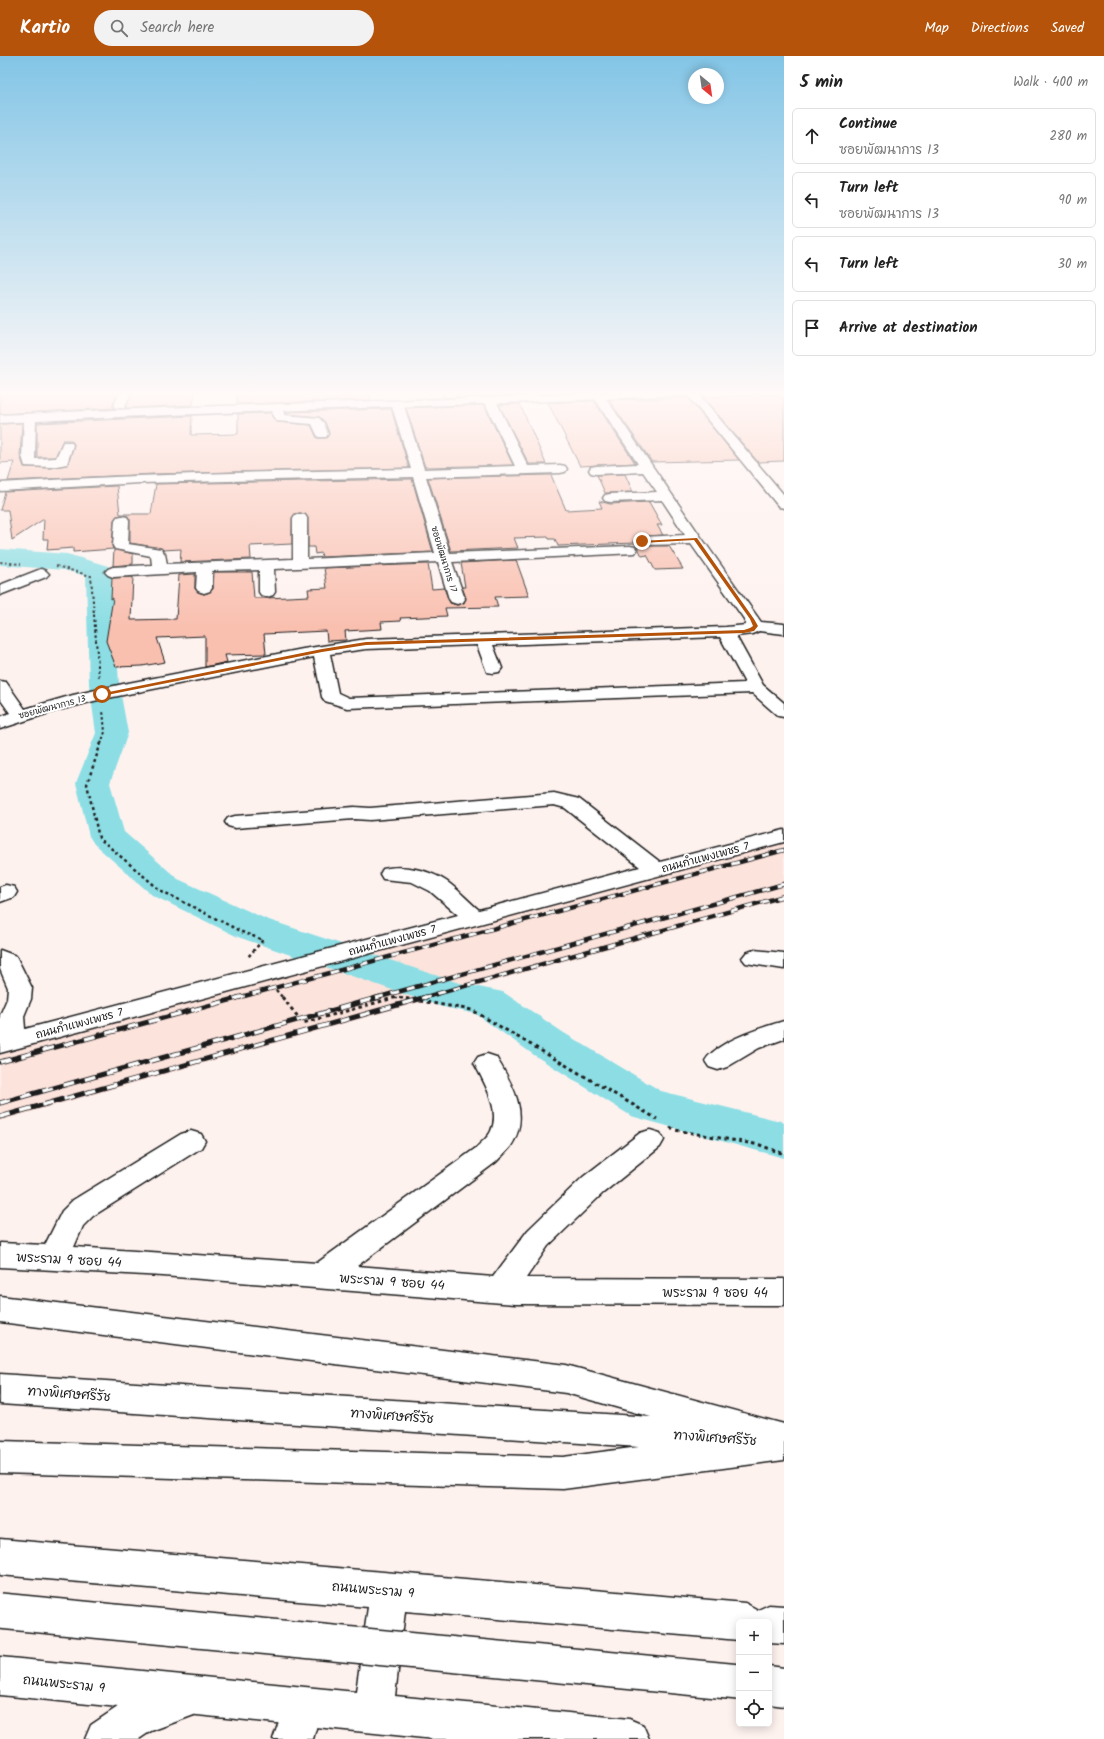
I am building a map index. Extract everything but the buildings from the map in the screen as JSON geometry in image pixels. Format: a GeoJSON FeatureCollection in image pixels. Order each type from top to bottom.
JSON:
{"type":"FeatureCollection","features":[{"type":"Feature","properties":{"kind":"main road","name":"ซอยพัฒนาการ 17"},"geometry":{"type":"LineString","coordinates":[[419,470],[456,599]]}},
{"type":"Feature","properties":{"kind":"main road"},"geometry":{"type":"LineString","coordinates":[[0,487],[53,483],[187,478],[420,474],[550,470]]}},
{"type":"Feature","properties":{"kind":"main road"},"geometry":{"type":"LineString","coordinates":[[596,470],[608,470]]}},
{"type":"Feature","properties":{"kind":"main road"},"geometry":{"type":"LineString","coordinates":[[648,470],[752,619],[755,626],[784,629]]}},
{"type":"Feature","properties":{"kind":"main road"},"geometry":{"type":"LineString","coordinates":[[755,470],[784,504]]}},
{"type":"Feature","properties":{"kind":"main road"},"geometry":{"type":"LineString","coordinates":[[610,498],[666,496]]}},
{"type":"Feature","properties":{"kind":"main road"},"geometry":{"type":"LineString","coordinates":[[300,518],[300,564]]}},
{"type":"Feature","properties":{"kind":"main road"},"geometry":{"type":"LineString","coordinates":[[122,520],[120,546],[156,552],[158,554],[159,564],[162,569]]}},
{"type":"Feature","properties":{"kind":"main road"},"geometry":{"type":"LineString","coordinates":[[642,541],[695,539]]}},
{"type":"Feature","properties":{"kind":"main road"},"geometry":{"type":"LineString","coordinates":[[113,572],[630,550]]}},
{"type":"Feature","properties":{"kind":"main road"},"geometry":{"type":"LineString","coordinates":[[266,566],[267,592]]}},
{"type":"Feature","properties":{"kind":"main road"},"geometry":{"type":"LineString","coordinates":[[204,588],[205,568]]}},
{"type":"Feature","properties":{"kind":"main road"},"geometry":{"type":"LineString","coordinates":[[0,590],[41,574]]}},
{"type":"Feature","properties":{"kind":"main road","name":"ซอยพัฒนาการ 13"},"geometry":{"type":"LineString","coordinates":[[0,722],[79,699],[129,688],[322,651],[378,643],[726,632],[752,630],[755,626]]}},
{"type":"Feature","properties":{"kind":"main road"},"geometry":{"type":"LineString","coordinates":[[726,632],[756,688],[784,712]]}},
{"type":"Feature","properties":{"kind":"main road"},"geometry":{"type":"LineString","coordinates":[[483,640],[493,668]]}},
{"type":"Feature","properties":{"kind":"main road"},"geometry":{"type":"LineString","coordinates":[[322,651],[329,693],[331,697],[338,701],[347,703],[756,688]]}},
{"type":"Feature","properties":{"kind":"main road"},"geometry":{"type":"LineString","coordinates":[[0,686],[20,715]]}},
{"type":"Feature","properties":{"kind":"main road"},"geometry":{"type":"LineString","coordinates":[[234,822],[554,799],[572,803],[656,870]]}},
{"type":"Feature","properties":{"kind":"main road","name":"ถนนกำแพงเพชร 7"},"geometry":{"type":"LineString","coordinates":[[6,1043],[784,836]]}},
{"type":"Feature","properties":{"kind":"main road"},"geometry":{"type":"LineString","coordinates":[[391,874],[416,876],[438,886],[475,918]]}},
{"type":"Feature","properties":{"kind":"main road"},"geometry":{"type":"LineString","coordinates":[[0,958],[8,961],[20,988],[19,999],[12,1016],[6,1043]]}},
{"type":"Feature","properties":{"kind":"main road"},"geometry":{"type":"LineString","coordinates":[[754,958],[784,961]]}},
{"type":"Feature","properties":{"kind":"main road"},"geometry":{"type":"LineString","coordinates":[[718,1061],[750,1042],[784,1030]]}},
{"type":"Feature","properties":{"kind":"main road"},"geometry":{"type":"LineString","coordinates":[[322,1276],[486,1155],[501,1138],[507,1121],[502,1091],[487,1063]]}},
{"type":"Feature","properties":{"kind":"main road"},"geometry":{"type":"LineString","coordinates":[[501,1289],[538,1238],[593,1185],[660,1130]]}},
{"type":"Feature","properties":{"kind":"main road"},"geometry":{"type":"LineString","coordinates":[[54,1258],[72,1218],[82,1208],[191,1141]]}},
{"type":"Feature","properties":{"kind":"main road","name":"พระราม 9 ซอย 44"},"geometry":{"type":"LineString","coordinates":[[0,1255],[163,1264],[501,1289],[784,1292]]}},
{"type":"Feature","properties":{"kind":"main road"},"geometry":{"type":"LineString","coordinates":[[0,1310],[566,1379],[784,1442]]}},
{"type":"Feature","properties":{"kind":"main road","name":"ทางพิเศษศรีรัช"},"geometry":{"type":"LineString","coordinates":[[0,1389],[784,1442]]}},
{"type":"Feature","properties":{"kind":"main road"},"geometry":{"type":"LineString","coordinates":[[0,1457],[563,1473],[784,1442]]}},
{"type":"Feature","properties":{"kind":"main road","name":"ถนนพระราม 9"},"geometry":{"type":"LineString","coordinates":[[0,1557],[736,1621]]}},
{"type":"Feature","properties":{"kind":"main road"},"geometry":{"type":"LineString","coordinates":[[373,1713],[389,1591]]}},
{"type":"Feature","properties":{"kind":"main road"},"geometry":{"type":"LineString","coordinates":[[0,1611],[736,1682]]}},
{"type":"Feature","properties":{"kind":"main road"},"geometry":{"type":"LineString","coordinates":[[772,1624],[784,1625]]}},
{"type":"Feature","properties":{"kind":"main road","name":"ถนนพระราม 9"},"geometry":{"type":"LineString","coordinates":[[0,1676],[197,1696],[298,1723],[373,1713],[630,1739]]}},
{"type":"Feature","properties":{"kind":"main road"},"geometry":{"type":"LineString","coordinates":[[772,1685],[784,1687]]}},
{"type":"Feature","properties":{"kind":"main road"},"geometry":{"type":"LineString","coordinates":[[105,1739],[139,1716],[161,1707],[197,1696]]}},
{"type":"Feature","properties":{"kind":"path"},"geometry":{"type":"LineString","coordinates":[[0,562],[24,564]]}},
{"type":"Feature","properties":{"kind":"path"},"geometry":{"type":"LineString","coordinates":[[56,566],[90,576],[100,691],[79,699],[85,707],[103,702],[105,732],[87,784],[99,838],[160,890],[242,932],[263,940],[248,957],[252,961]]}},
{"type":"Feature","properties":{"kind":"path"},"geometry":{"type":"LineString","coordinates":[[282,997],[303,1023],[397,997],[472,1010],[660,1130],[674,1130],[760,1145],[784,1154]]}},
{"type":"Feature","properties":{"kind":"shaded area"},"geometry":{"type":"Polygon","coordinates":[[[784,840],[784,899],[0,1121],[0,1046],[784,840]]]}},
{"type":"Feature","properties":{"kind":"waterway"},"geometry":{"type":"LineString","coordinates":[[0,557],[67,562],[99,572],[104,684],[112,733],[93,783],[107,836],[165,887],[252,928],[454,996],[488,1002],[549,1044],[647,1104],[784,1140]]}},
{"type":"Feature","properties":{"kind":"railway"},"geometry":{"type":"LineString","coordinates":[[237,998],[784,850]]}},
{"type":"Feature","properties":{"kind":"railway"},"geometry":{"type":"LineString","coordinates":[[376,998],[784,884]]}},
{"type":"Feature","properties":{"kind":"railway"},"geometry":{"type":"LineString","coordinates":[[422,998],[784,896]]}},
{"type":"Feature","properties":{"kind":"railway"},"geometry":{"type":"LineString","coordinates":[[0,1062],[241,997]]}},
{"type":"Feature","properties":{"kind":"railway"},"geometry":{"type":"LineString","coordinates":[[0,1103],[380,997]]}},
{"type":"Feature","properties":{"kind":"railway"},"geometry":{"type":"LineString","coordinates":[[0,1117],[426,997]]}},
{"type":"Feature","properties":{"kind":"route"},"geometry":{"type":"LineString","coordinates":[[102,694],[346,646],[366,644],[752,630],[755,626],[752,619],[695,539],[642,541]]}}]}
